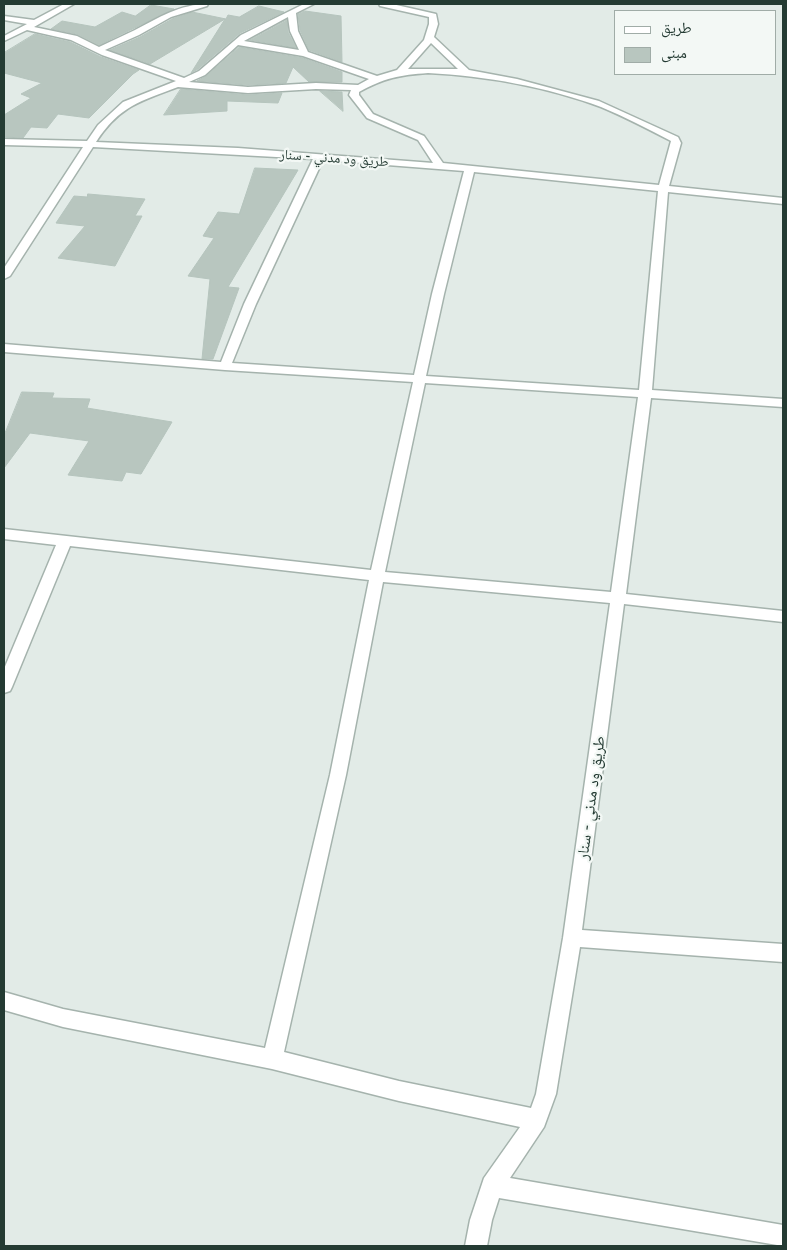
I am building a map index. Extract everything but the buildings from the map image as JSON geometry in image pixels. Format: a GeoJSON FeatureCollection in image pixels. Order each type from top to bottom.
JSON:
{"type":"FeatureCollection","features":[{"type":"Feature","properties":{"kind":"street"},"geometry":{"type":"LineString","coordinates":[[4,39],[32,22],[70,4]]}},
{"type":"Feature","properties":{"kind":"street"},"geometry":{"type":"LineString","coordinates":[[98,50],[136,33],[168,15],[204,4]]}},
{"type":"Feature","properties":{"kind":"street"},"geometry":{"type":"LineString","coordinates":[[4,276],[101,127],[121,107],[205,71],[236,42],[269,22],[310,4]]}},
{"type":"Feature","properties":{"kind":"street"},"geometry":{"type":"LineString","coordinates":[[383,4],[433,16],[431,38],[400,72]]}},
{"type":"Feature","properties":{"kind":"street"},"geometry":{"type":"LineString","coordinates":[[292,12],[294,31],[304,54]]}},
{"type":"Feature","properties":{"kind":"street"},"geometry":{"type":"LineString","coordinates":[[4,18],[32,22]]}},
{"type":"Feature","properties":{"kind":"street"},"geometry":{"type":"LineString","coordinates":[[24,27],[67,35],[98,50],[179,83],[248,90],[316,86],[359,88]]}},
{"type":"Feature","properties":{"kind":"street"},"geometry":{"type":"LineString","coordinates":[[431,38],[466,72]]}},
{"type":"Feature","properties":{"kind":"street"},"geometry":{"type":"LineString","coordinates":[[236,42],[304,54],[376,78]]}},
{"type":"Feature","properties":{"kind":"street"},"geometry":{"type":"LineString","coordinates":[[440,166],[421,138],[416,134],[370,116],[354,94],[359,88],[376,78],[400,72],[466,72],[526,83],[605,106],[675,139],[676,143],[663,189]]}},
{"type":"Feature","properties":{"kind":"street","name":"طريق ود مدني - سنار"},"geometry":{"type":"LineString","coordinates":[[4,142],[90,143],[440,166],[783,201]]}},
{"type":"Feature","properties":{"kind":"street"},"geometry":{"type":"LineString","coordinates":[[224,366],[250,304],[319,157]]}},
{"type":"Feature","properties":{"kind":"street"},"geometry":{"type":"LineString","coordinates":[[272,1059],[338,775],[377,576],[438,294],[470,169]]}},
{"type":"Feature","properties":{"kind":"street","name":"طريق ود مدني - سنار"},"geometry":{"type":"LineString","coordinates":[[476,1246],[481,1220],[492,1186],[537,1120],[546,1094],[572,938],[645,395],[663,189]]}},
{"type":"Feature","properties":{"kind":"street"},"geometry":{"type":"LineString","coordinates":[[4,348],[224,366],[783,403]]}},
{"type":"Feature","properties":{"kind":"street"},"geometry":{"type":"LineString","coordinates":[[4,534],[377,576],[617,598],[783,617]]}},
{"type":"Feature","properties":{"kind":"street"},"geometry":{"type":"LineString","coordinates":[[4,687],[65,541]]}},
{"type":"Feature","properties":{"kind":"street"},"geometry":{"type":"LineString","coordinates":[[572,938],[783,953]]}},
{"type":"Feature","properties":{"kind":"street"},"geometry":{"type":"LineString","coordinates":[[4,1001],[63,1018],[272,1059],[400,1091],[537,1120]]}},
{"type":"Feature","properties":{"kind":"street"},"geometry":{"type":"LineString","coordinates":[[492,1186],[783,1236]]}}]}
